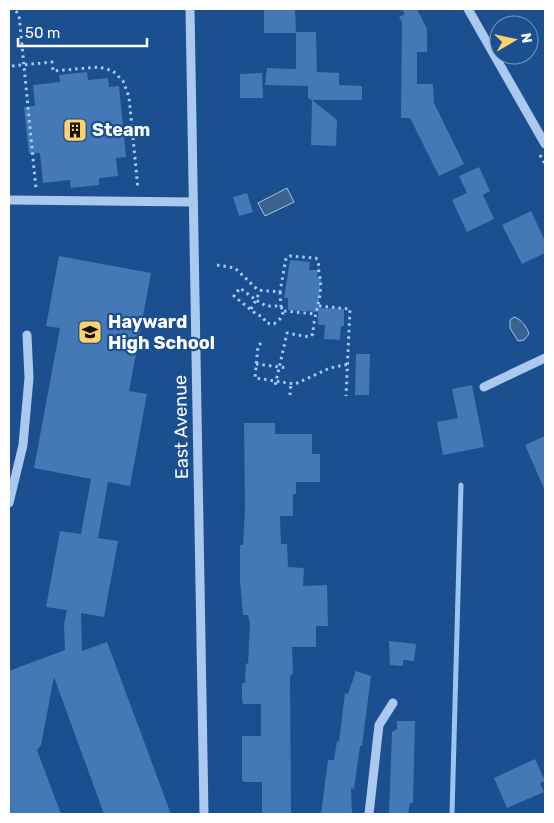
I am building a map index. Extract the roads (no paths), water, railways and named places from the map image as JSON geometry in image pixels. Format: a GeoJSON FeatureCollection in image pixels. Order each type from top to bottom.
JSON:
{"type":"FeatureCollection","features":[{"type":"Feature","properties":{"kind":"street","name":"East Avenue"},"geometry":{"type":"LineString","coordinates":[[190,9],[204,814]]}},
{"type":"Feature","properties":{"kind":"street"},"geometry":{"type":"LineString","coordinates":[[468,9],[544,138]]}},
{"type":"Feature","properties":{"kind":"street"},"geometry":{"type":"LineString","coordinates":[[11,200],[193,202]]}},
{"type":"Feature","properties":{"kind":"street"},"geometry":{"type":"LineString","coordinates":[[9,503],[23,445],[29,378],[27,335]]}},
{"type":"Feature","properties":{"kind":"street"},"geometry":{"type":"LineString","coordinates":[[484,387],[545,358]]}},
{"type":"Feature","properties":{"kind":"street"},"geometry":{"type":"LineString","coordinates":[[368,814],[379,725],[393,703]]}},
{"type":"Feature","properties":{"kind":"water"},"geometry":{"type":"Polygon","coordinates":[[[287,188],[294,202],[265,216],[258,203],[287,188]]]}},
{"type":"Feature","properties":{"kind":"water"},"geometry":{"type":"Polygon","coordinates":[[[514,317],[521,321],[528,331],[529,334],[524,340],[518,341],[510,328],[510,320],[514,317]]]}},
{"type":"Feature","properties":{"kind":"waterway"},"geometry":{"type":"LineString","coordinates":[[452,814],[461,485]]}},
{"type":"Feature","properties":{"kind":"place","name":"Steam"},"geometry":{"type":"Point","coordinates":[75,130]}},
{"type":"Feature","properties":{"kind":"place","name":"Hayward High School"},"geometry":{"type":"Point","coordinates":[90,332]}}]}
